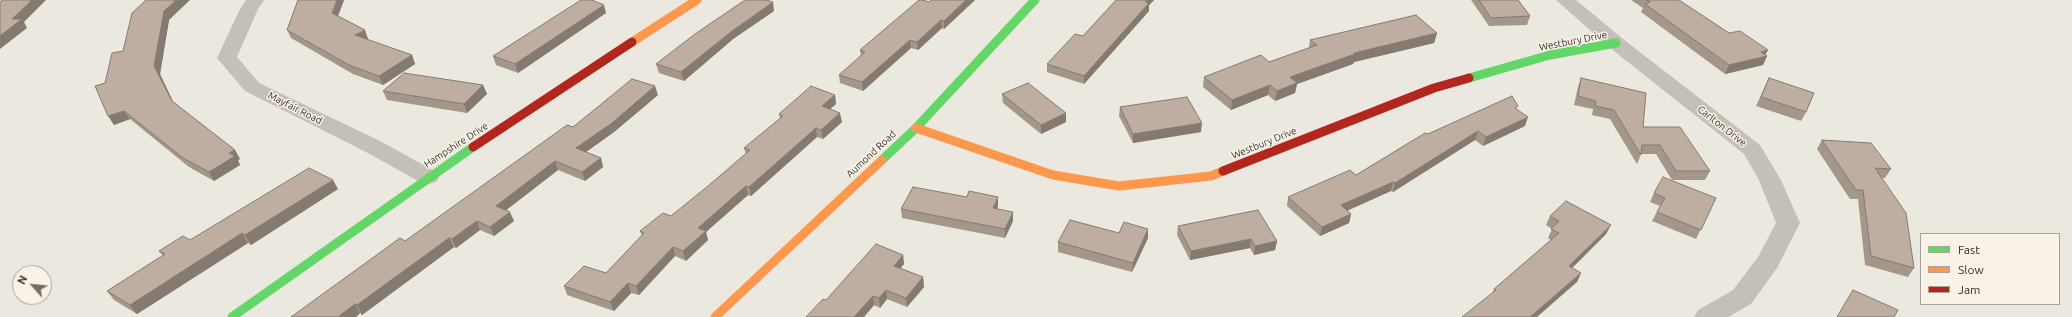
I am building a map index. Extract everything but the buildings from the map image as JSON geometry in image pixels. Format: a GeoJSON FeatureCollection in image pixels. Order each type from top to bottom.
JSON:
{"type":"FeatureCollection","features":[{"type":"Feature","properties":{"kind":"street","name":"Mayfair Road"},"geometry":{"type":"LineString","coordinates":[[255,0],[249,9],[228,58],[252,87],[374,147],[428,177]]}},
{"type":"Feature","properties":{"kind":"street","name":"Hampshire Drive"},"geometry":{"type":"LineString","coordinates":[[232,317],[428,177],[697,0]]}},
{"type":"Feature","properties":{"kind":"street","name":"Aumond Road"},"geometry":{"type":"LineString","coordinates":[[715,317],[916,128],[1035,0]]}},
{"type":"Feature","properties":{"kind":"street","name":"Carlton Drive"},"geometry":{"type":"LineString","coordinates":[[1565,0],[1616,43],[1752,150],[1770,180],[1788,223],[1768,262],[1742,297],[1707,317]]}},
{"type":"Feature","properties":{"kind":"street","name":"Westbury Drive"},"geometry":{"type":"LineString","coordinates":[[916,128],[1052,175],[1112,185],[1119,186],[1211,176],[1434,88],[1550,55],[1616,43]]}},
{"type":"Feature","properties":{"kind":"traffic: fast"},"geometry":{"type":"LineString","coordinates":[[882,160],[916,128],[1035,0]]}},
{"type":"Feature","properties":{"kind":"traffic: fast"},"geometry":{"type":"LineString","coordinates":[[1469,78],[1550,55],[1616,43]]}},
{"type":"Feature","properties":{"kind":"traffic: fast"},"geometry":{"type":"LineString","coordinates":[[232,317],[428,177],[473,147]]}},
{"type":"Feature","properties":{"kind":"traffic: slow"},"geometry":{"type":"LineString","coordinates":[[632,42],[697,0]]}},
{"type":"Feature","properties":{"kind":"traffic: slow"},"geometry":{"type":"LineString","coordinates":[[916,128],[1053,175],[1119,186],[1211,176],[1223,171]]}},
{"type":"Feature","properties":{"kind":"traffic: slow"},"geometry":{"type":"LineString","coordinates":[[715,317],[882,160]]}},
{"type":"Feature","properties":{"kind":"traffic: jam"},"geometry":{"type":"LineString","coordinates":[[473,147],[632,42]]}},
{"type":"Feature","properties":{"kind":"traffic: jam"},"geometry":{"type":"LineString","coordinates":[[1223,171],[1434,88],[1469,78]]}}]}
